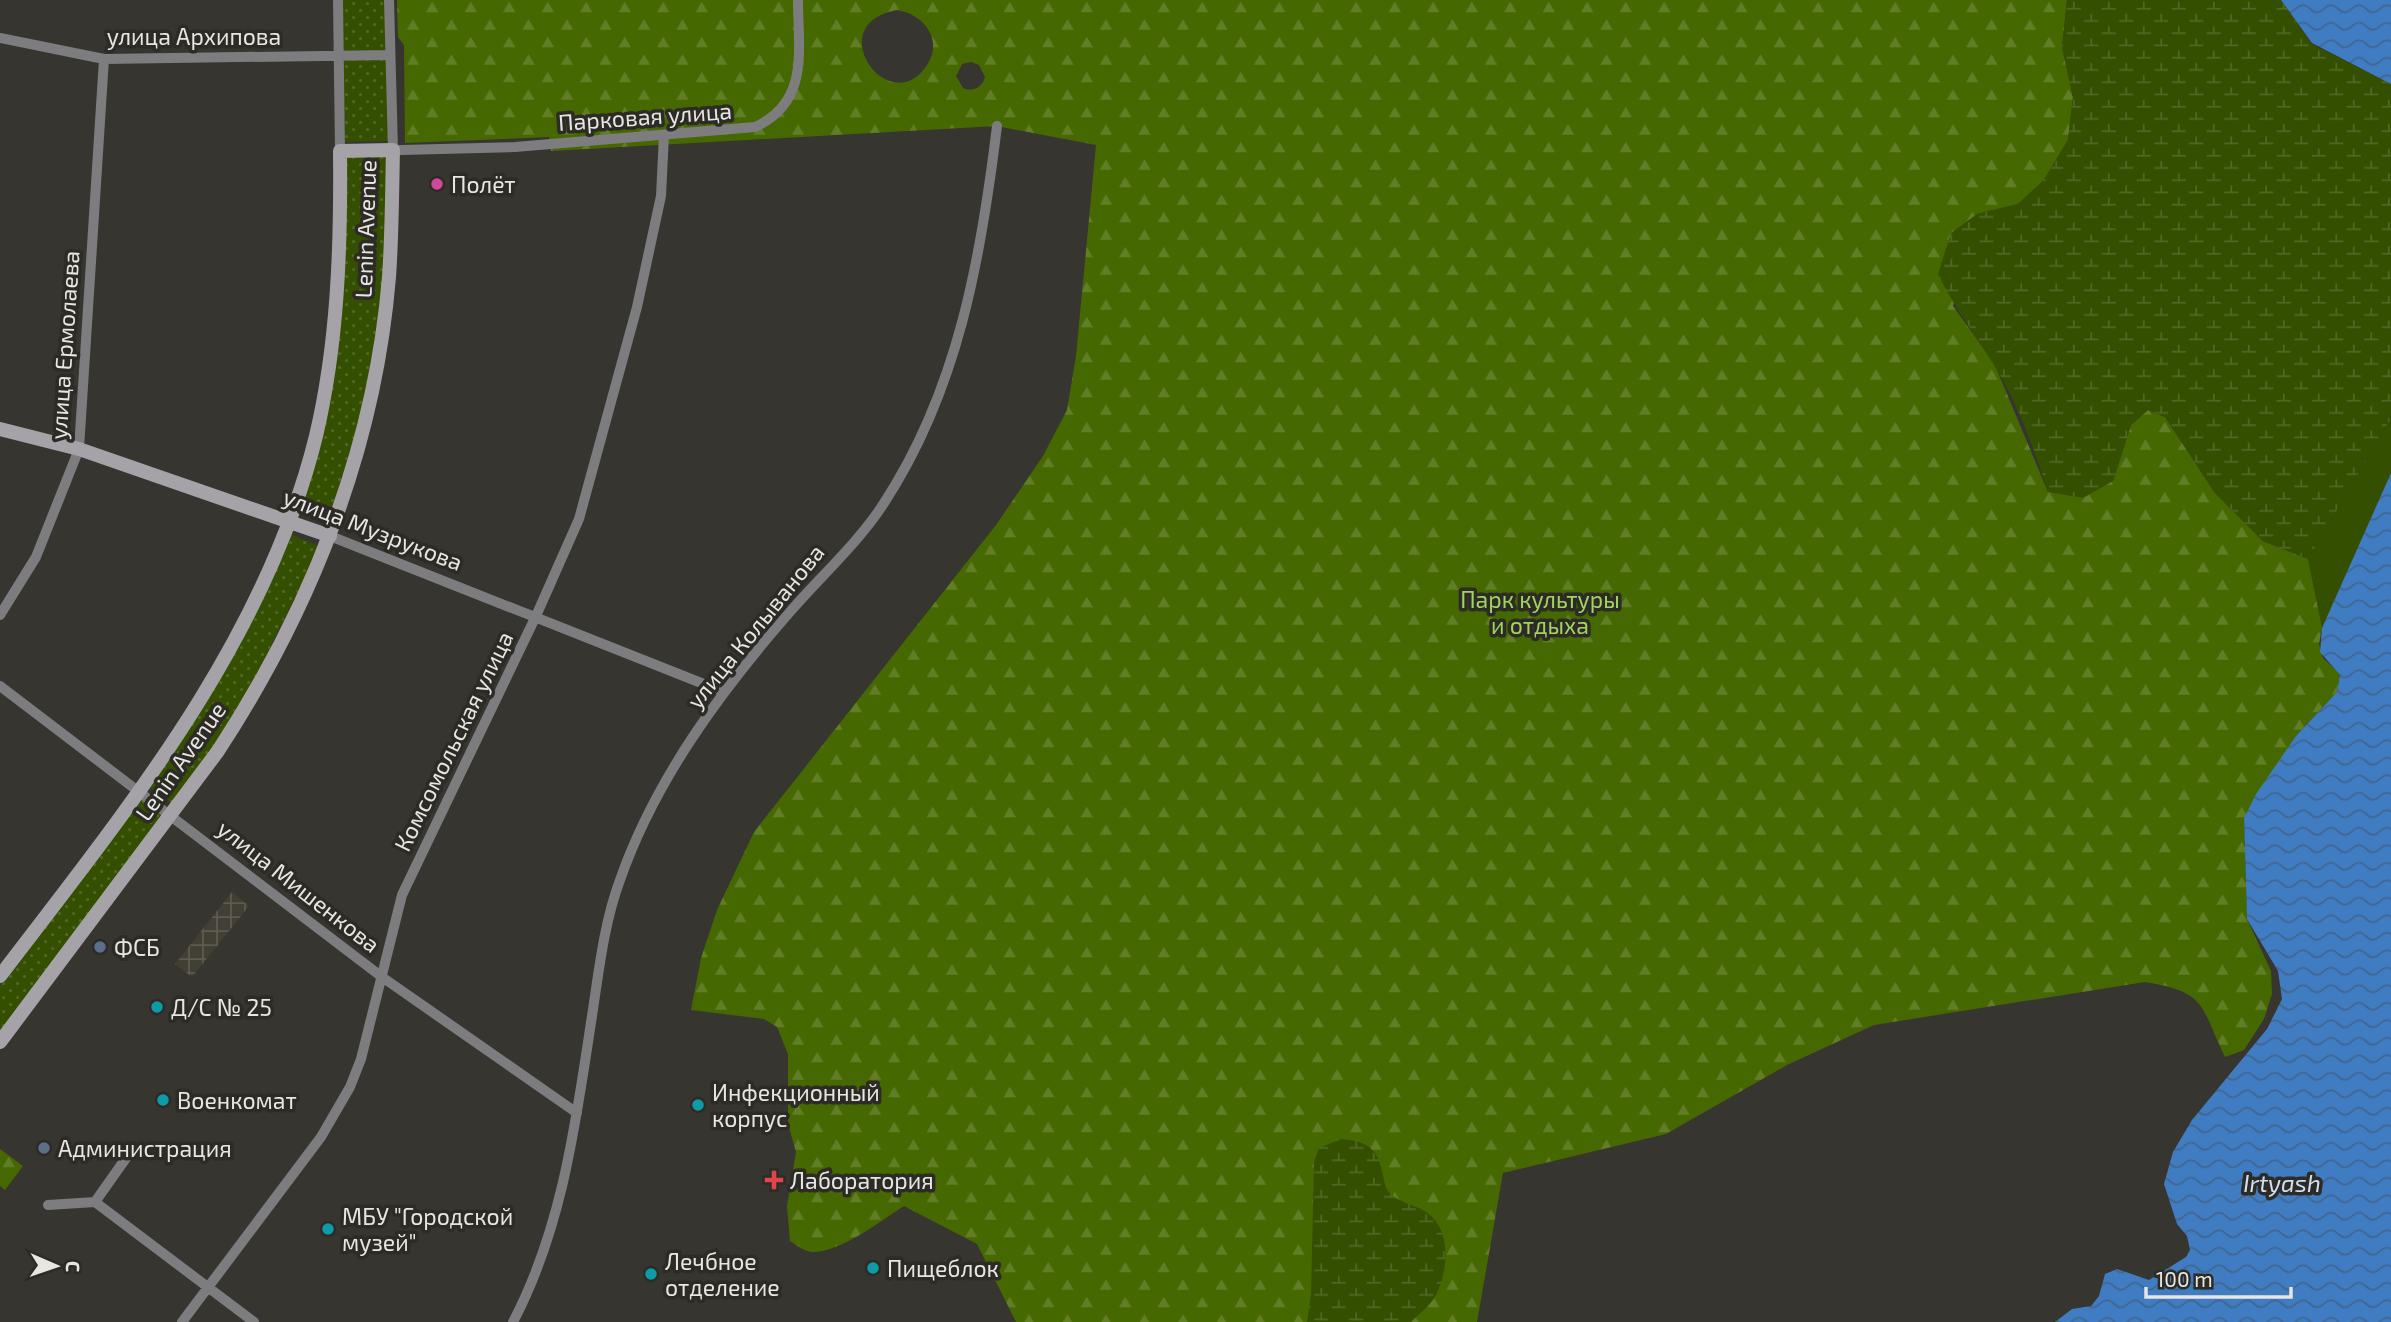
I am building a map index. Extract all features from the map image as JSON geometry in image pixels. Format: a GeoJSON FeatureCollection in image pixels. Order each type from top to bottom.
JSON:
{"type":"FeatureCollection","features":[{"type":"Feature","properties":{"kind":"street"},"geometry":{"type":"LineString","coordinates":[[338,0],[340,151]]}},
{"type":"Feature","properties":{"kind":"street"},"geometry":{"type":"LineString","coordinates":[[388,0],[393,150]]}},
{"type":"Feature","properties":{"kind":"street","name":"Парковая улица"},"geometry":{"type":"LineString","coordinates":[[393,150],[515,147],[741,130],[768,121],[778,112],[798,78],[798,0]]}},
{"type":"Feature","properties":{"kind":"street","name":"улица Архипова"},"geometry":{"type":"LineString","coordinates":[[0,38],[104,59],[390,55]]}},
{"type":"Feature","properties":{"kind":"street","name":"улица Ермолаева"},"geometry":{"type":"LineString","coordinates":[[0,615],[36,557],[79,449],[104,59]]}},
{"type":"Feature","properties":{"kind":"street","name":"улица Колыванова"},"geometry":{"type":"LineString","coordinates":[[513,1322],[552,1223],[577,1113],[604,939],[619,881],[657,794],[723,692],[883,506],[916,450],[946,382],[962,326],[986,212],[996,126]]}},
{"type":"Feature","properties":{"kind":"street","name":"Комсомольская улица"},"geometry":{"type":"LineString","coordinates":[[182,1322],[337,1113],[361,1059],[402,895],[537,617],[579,519],[633,320],[661,196],[664,135]]}},
{"type":"Feature","properties":{"kind":"street","name":"Lenin Avenue"},"geometry":{"type":"LineString","coordinates":[[0,976],[141,791],[220,665],[290,521],[316,435],[327,373],[341,229],[340,151],[393,150],[388,280],[377,363],[352,471],[330,536],[300,606],[247,707],[172,814],[0,1042]]}},
{"type":"Feature","properties":{"kind":"street","name":"улица Музрукова"},"geometry":{"type":"LineString","coordinates":[[0,429],[79,449],[290,521],[723,692]]}},
{"type":"Feature","properties":{"kind":"street","name":"улица Мишенкова"},"geometry":{"type":"LineString","coordinates":[[0,686],[172,814],[382,977],[577,1113]]}},
{"type":"Feature","properties":{"kind":"street"},"geometry":{"type":"LineString","coordinates":[[95,1202],[131,1151]]}},
{"type":"Feature","properties":{"kind":"street"},"geometry":{"type":"LineString","coordinates":[[48,1205],[95,1202],[254,1322]]}},
{"type":"Feature","properties":{"kind":"shaded area"},"geometry":{"type":"Polygon","coordinates":[[[232,892],[249,906],[192,977],[175,964],[232,892]]]}},
{"type":"Feature","properties":{"kind":"green space"},"geometry":{"type":"Polygon","coordinates":[[[342,0],[385,0],[387,52],[343,52],[342,0]]]}},
{"type":"Feature","properties":{"kind":"green space","name":"Парк культуры и отдыха"},"geometry":{"type":"Polygon","coordinates":[[[397,0],[2067,0],[2062,47],[2073,97],[2068,140],[2044,180],[2018,204],[1977,214],[1953,306],[1994,363],[2048,492],[2113,481],[2131,425],[2148,410],[2165,417],[2215,493],[2263,541],[2308,559],[2322,628],[2319,644],[2323,658],[2340,674],[2337,692],[2296,736],[2244,818],[2247,919],[2271,971],[2272,994],[2264,1019],[2244,1050],[2225,1057],[2205,1013],[2191,996],[2145,982],[1874,1025],[1787,1065],[1666,1134],[1503,1173],[1477,1322],[1016,1322],[977,1244],[904,1206],[837,1246],[815,1252],[802,1249],[790,1241],[787,1206],[796,1152],[788,1124],[788,1054],[777,1027],[764,1019],[691,1010],[701,958],[717,910],[754,832],[996,525],[1043,456],[1067,410],[1076,356],[1096,145],[996,126],[551,151],[549,137],[405,143],[404,45],[398,37],[397,0]],[[897,10],[874,19],[864,33],[862,49],[869,64],[881,76],[896,82],[912,80],[927,65],[933,46],[932,37],[922,22],[897,10]],[[971,62],[962,64],[956,76],[963,88],[970,90],[977,88],[985,77],[979,65],[971,62]]]}},
{"type":"Feature","properties":{"kind":"green space"},"geometry":{"type":"Polygon","coordinates":[[[2067,0],[2281,0],[2312,44],[2391,84],[2391,418],[2308,559],[2263,541],[2215,493],[2165,417],[2148,410],[2131,425],[2113,481],[2083,498],[2048,492],[2031,442],[2009,393],[1938,274],[1951,233],[1977,214],[2018,204],[2044,180],[2068,140],[2073,97],[2062,47],[2067,0]]]}},
{"type":"Feature","properties":{"kind":"green space"},"geometry":{"type":"Polygon","coordinates":[[[387,58],[389,141],[345,142],[343,59],[387,58]]]}},
{"type":"Feature","properties":{"kind":"green space"},"geometry":{"type":"Polygon","coordinates":[[[389,155],[385,279],[364,407],[330,524],[298,513],[319,436],[345,156],[389,155]]]}},
{"type":"Feature","properties":{"kind":"green space"},"geometry":{"type":"Polygon","coordinates":[[[2391,418],[2391,473],[2322,628],[2308,559],[2391,418]]]}},
{"type":"Feature","properties":{"kind":"green space"},"geometry":{"type":"Polygon","coordinates":[[[290,534],[320,547],[242,704],[174,805],[148,786],[290,534]]]}},
{"type":"Feature","properties":{"kind":"green space"},"geometry":{"type":"Polygon","coordinates":[[[142,799],[164,816],[0,1031],[0,986],[142,799]]]}},
{"type":"Feature","properties":{"kind":"green space"},"geometry":{"type":"Polygon","coordinates":[[[1341,1139],[1363,1143],[1373,1150],[1380,1163],[1388,1191],[1399,1200],[1428,1213],[1443,1235],[1445,1266],[1440,1286],[1431,1302],[1411,1322],[1307,1322],[1311,1295],[1314,1162],[1319,1148],[1341,1139]]]}},
{"type":"Feature","properties":{"kind":"green space"},"geometry":{"type":"Polygon","coordinates":[[[0,1149],[23,1166],[5,1190],[0,1186],[0,1149]]]}},
{"type":"Feature","properties":{"kind":"water"},"geometry":{"type":"Polygon","coordinates":[[[2281,0],[2391,0],[2391,84],[2312,43],[2281,0]]]}},
{"type":"Feature","properties":{"kind":"water","name":"Irtyash"},"geometry":{"type":"Polygon","coordinates":[[[2391,473],[2391,1322],[2055,1322],[2072,1309],[2091,1306],[2099,1296],[2105,1274],[2117,1269],[2149,1280],[2186,1257],[2190,1250],[2187,1236],[2177,1224],[2164,1184],[2173,1152],[2192,1120],[2267,1029],[2282,999],[2278,971],[2247,919],[2244,818],[2256,794],[2296,736],[2337,692],[2340,675],[2320,652],[2322,628],[2391,473]]]}},
{"type":"Feature","properties":{"kind":"place","name":"Полёт"},"geometry":{"type":"Point","coordinates":[437,184]}},
{"type":"Feature","properties":{"kind":"place","name":"ФСБ"},"geometry":{"type":"Point","coordinates":[100,947]}},
{"type":"Feature","properties":{"kind":"place","name":"Д/С № 25"},"geometry":{"type":"Point","coordinates":[157,1007]}},
{"type":"Feature","properties":{"kind":"place","name":"Военкомат"},"geometry":{"type":"Point","coordinates":[163,1100]}},
{"type":"Feature","properties":{"kind":"place","name":"Инфекционный корпус"},"geometry":{"type":"Point","coordinates":[698,1105]}},
{"type":"Feature","properties":{"kind":"place","name":"Администрация"},"geometry":{"type":"Point","coordinates":[44,1148]}},
{"type":"Feature","properties":{"kind":"place","name":"Лаборатория"},"geometry":{"type":"Point","coordinates":[774,1180]}},
{"type":"Feature","properties":{"kind":"place","name":"МБУ \"Городской музей\""},"geometry":{"type":"Point","coordinates":[328,1229]}},
{"type":"Feature","properties":{"kind":"place","name":"Пищеблок"},"geometry":{"type":"Point","coordinates":[873,1268]}},
{"type":"Feature","properties":{"kind":"place","name":"Лечбное отделение"},"geometry":{"type":"Point","coordinates":[651,1274]}}]}
